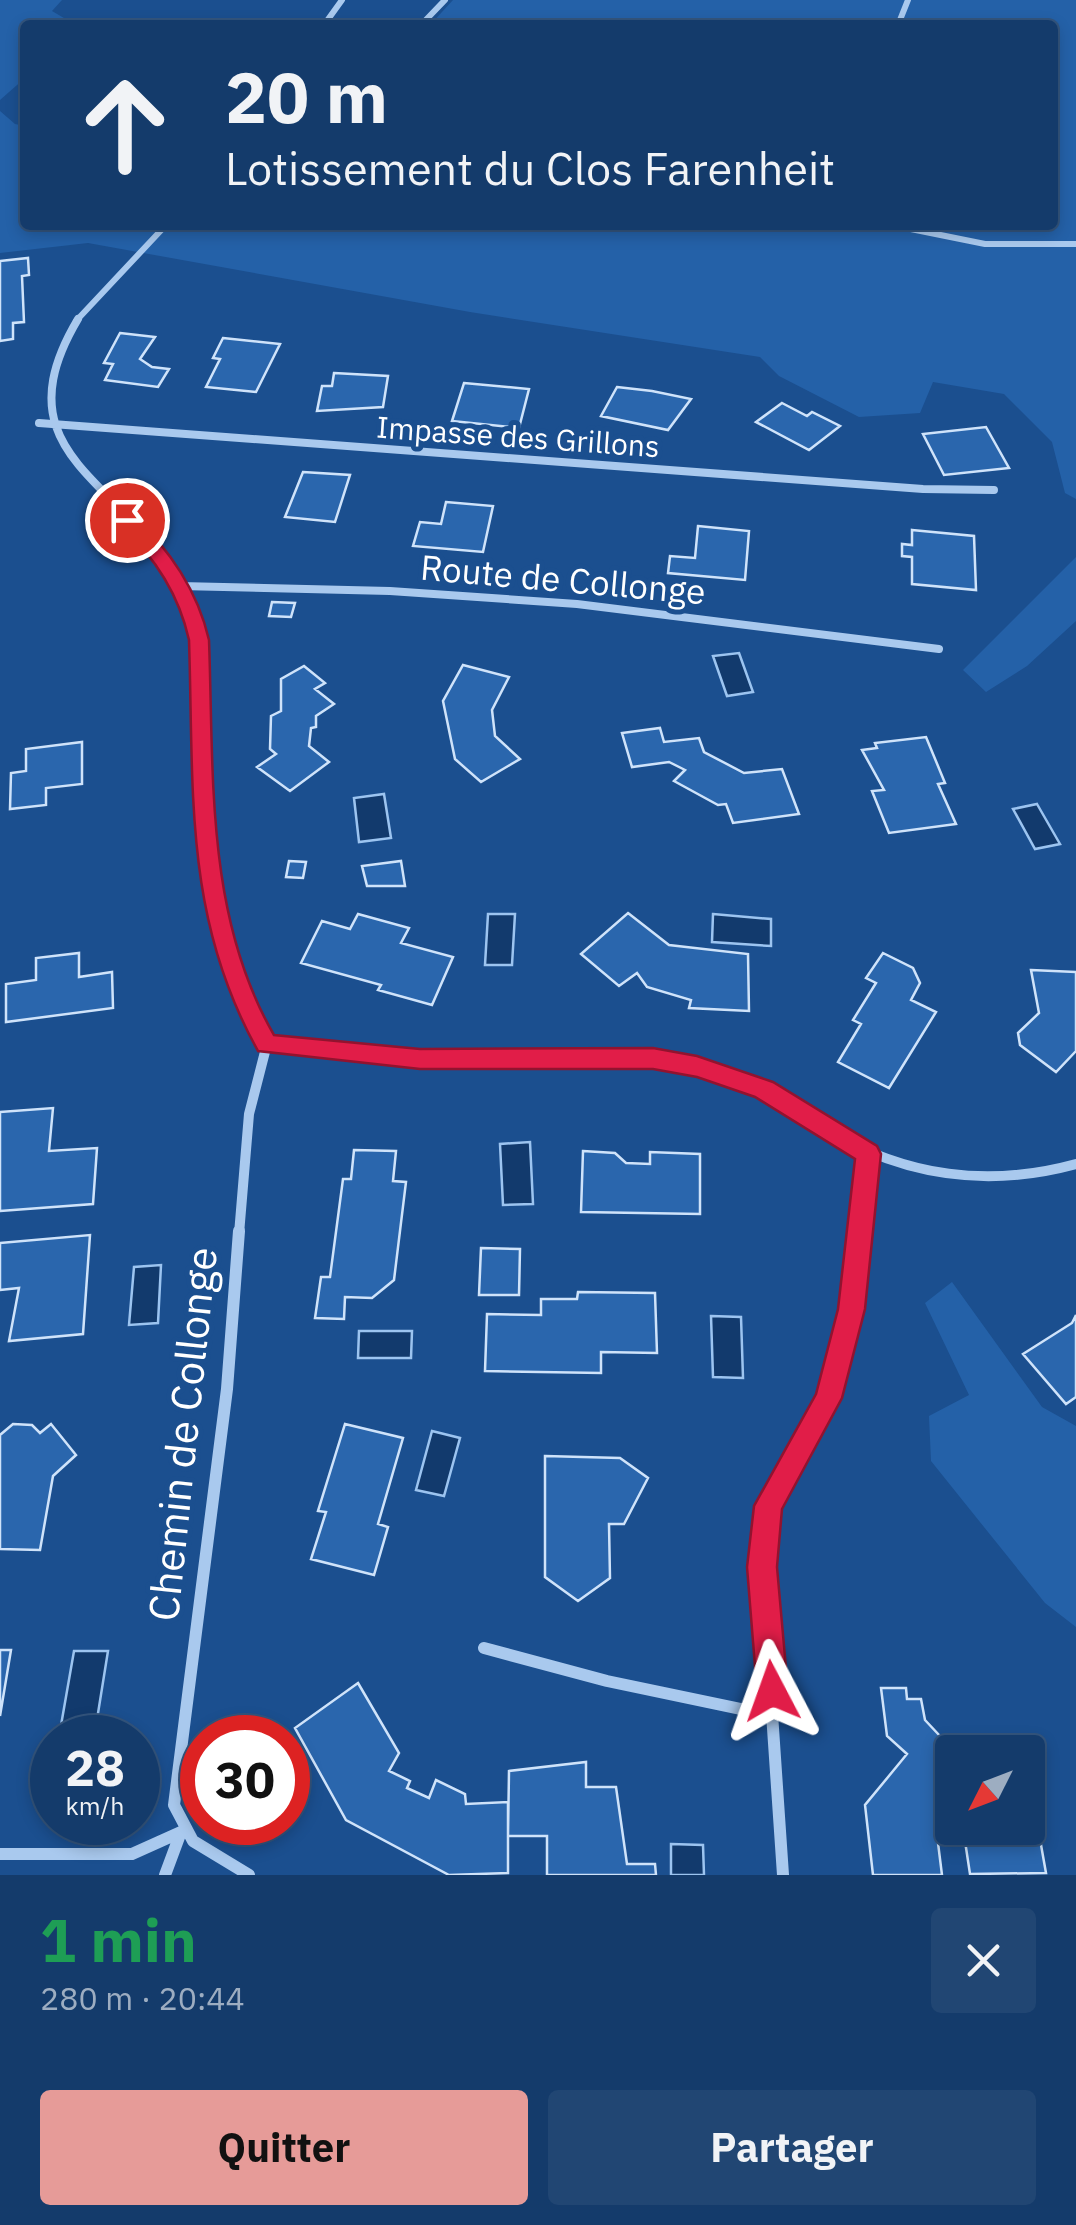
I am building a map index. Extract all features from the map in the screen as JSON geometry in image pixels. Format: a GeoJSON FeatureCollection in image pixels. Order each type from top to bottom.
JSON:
{"type":"FeatureCollection","features":[{"type":"Feature","properties":{"kind":"street"},"geometry":{"type":"LineString","coordinates":[[426,20],[445,0]]}},
{"type":"Feature","properties":{"kind":"street"},"geometry":{"type":"LineString","coordinates":[[40,390],[52,356],[162,230]]}},
{"type":"Feature","properties":{"kind":"street"},"geometry":{"type":"LineString","coordinates":[[915,230],[985,244],[1076,244]]}},
{"type":"Feature","properties":{"kind":"street","name":"Impasse des Grillons"},"geometry":{"type":"LineString","coordinates":[[44,437],[38,418],[923,489],[994,490]]}},
{"type":"Feature","properties":{"kind":"street"},"geometry":{"type":"LineString","coordinates":[[65,464],[152,544],[180,586],[199,640],[206,854],[222,937],[240,998],[267,1044],[420,1059],[653,1058],[697,1066],[764,1090],[868,1154],[940,1175],[984,1179],[1076,1164]]}},
{"type":"Feature","properties":{"kind":"street","name":"Route de Collonge"},"geometry":{"type":"LineString","coordinates":[[180,586],[390,591],[578,604],[939,649]]}},
{"type":"Feature","properties":{"kind":"street","name":"Chemin de Collonge"},"geometry":{"type":"LineString","coordinates":[[186,1715],[225,1413],[243,1144],[250,1093],[267,1044]]}},
{"type":"Feature","properties":{"kind":"street"},"geometry":{"type":"LineString","coordinates":[[783,1875],[762,1567],[768,1506],[828,1398],[851,1309],[868,1154]]}},
{"type":"Feature","properties":{"kind":"street"},"geometry":{"type":"LineString","coordinates":[[484,1648],[607,1682],[774,1716]]}},
{"type":"Feature","properties":{"kind":"street","name":"Chemin de Collonge"},"geometry":{"type":"LineString","coordinates":[[180,1759],[174,1805],[180,1828]]}},
{"type":"Feature","properties":{"kind":"street"},"geometry":{"type":"LineString","coordinates":[[0,1854],[132,1854],[180,1832]]}},
{"type":"Feature","properties":{"kind":"street","name":"Chemin de Collonge"},"geometry":{"type":"LineString","coordinates":[[166,1875],[180,1835]]}},
{"type":"Feature","properties":{"kind":"street"},"geometry":{"type":"LineString","coordinates":[[194,1845],[249,1875]]}},
{"type":"Feature","properties":{"kind":"shaded area"},"geometry":{"type":"Polygon","coordinates":[[[0,0],[62,0],[52,11],[67,20],[20,20],[20,82],[0,100],[0,0]]]}},
{"type":"Feature","properties":{"kind":"shaded area"},"geometry":{"type":"Polygon","coordinates":[[[453,0],[1076,0],[1076,499],[1065,493],[1052,442],[1004,394],[933,382],[920,413],[859,417],[779,376],[760,357],[470,312],[88,243],[0,253],[0,111],[20,125],[20,230],[1058,230],[1058,20],[435,20],[453,0]]]}},
{"type":"Feature","properties":{"kind":"shaded area"},"geometry":{"type":"Polygon","coordinates":[[[1076,557],[1076,621],[1027,666],[986,692],[963,670],[1076,557]]]}},
{"type":"Feature","properties":{"kind":"shaded area"},"geometry":{"type":"Polygon","coordinates":[[[739,653],[753,692],[727,696],[713,656],[739,653]]]}},
{"type":"Feature","properties":{"kind":"shaded area"},"geometry":{"type":"Polygon","coordinates":[[[384,794],[391,838],[359,842],[354,798],[384,794]]]}},
{"type":"Feature","properties":{"kind":"shaded area"},"geometry":{"type":"Polygon","coordinates":[[[1037,804],[1060,844],[1035,849],[1013,809],[1037,804]]]}},
{"type":"Feature","properties":{"kind":"shaded area"},"geometry":{"type":"Polygon","coordinates":[[[488,914],[515,914],[512,965],[485,965],[488,914]]]}},
{"type":"Feature","properties":{"kind":"shaded area"},"geometry":{"type":"Polygon","coordinates":[[[713,914],[771,919],[771,946],[712,942],[713,914]]]}},
{"type":"Feature","properties":{"kind":"shaded area"},"geometry":{"type":"Polygon","coordinates":[[[530,1142],[533,1204],[503,1205],[500,1144],[530,1142]]]}},
{"type":"Feature","properties":{"kind":"shaded area"},"geometry":{"type":"Polygon","coordinates":[[[161,1265],[158,1323],[129,1325],[134,1267],[161,1265]]]}},
{"type":"Feature","properties":{"kind":"shaded area"},"geometry":{"type":"Polygon","coordinates":[[[952,1282],[1042,1407],[1076,1426],[1076,1627],[1045,1603],[931,1461],[929,1416],[969,1395],[925,1303],[952,1282]]]}},
{"type":"Feature","properties":{"kind":"shaded area"},"geometry":{"type":"Polygon","coordinates":[[[711,1316],[741,1317],[743,1378],[713,1377],[711,1316]]]}},
{"type":"Feature","properties":{"kind":"shaded area"},"geometry":{"type":"Polygon","coordinates":[[[359,1331],[412,1331],[411,1358],[358,1358],[359,1331]]]}},
{"type":"Feature","properties":{"kind":"shaded area"},"geometry":{"type":"Polygon","coordinates":[[[432,1431],[460,1438],[444,1496],[416,1490],[432,1431]]]}},
{"type":"Feature","properties":{"kind":"shaded area"},"geometry":{"type":"Polygon","coordinates":[[[74,1651],[108,1651],[98,1715],[63,1715],[74,1651]]]}},
{"type":"Feature","properties":{"kind":"shaded area"},"geometry":{"type":"Polygon","coordinates":[[[671,1844],[703,1845],[704,1875],[671,1875],[671,1844]]]}},
{"type":"Feature","properties":{"kind":"building"},"geometry":{"type":"Polygon","coordinates":[[[28,258],[29,275],[22,276],[24,322],[13,323],[13,339],[0,341],[0,261],[28,258]]]}},
{"type":"Feature","properties":{"kind":"building"},"geometry":{"type":"Polygon","coordinates":[[[120,333],[155,337],[140,359],[152,367],[169,369],[158,387],[105,380],[113,364],[104,363],[120,333]]]}},
{"type":"Feature","properties":{"kind":"building"},"geometry":{"type":"Polygon","coordinates":[[[223,338],[280,344],[256,392],[206,387],[220,359],[213,358],[223,338]]]}},
{"type":"Feature","properties":{"kind":"building"},"geometry":{"type":"Polygon","coordinates":[[[334,373],[388,376],[383,407],[317,411],[322,386],[332,386],[334,373]]]}},
{"type":"Feature","properties":{"kind":"building"},"geometry":{"type":"Polygon","coordinates":[[[464,383],[529,389],[519,428],[452,421],[464,383]]]}},
{"type":"Feature","properties":{"kind":"building"},"geometry":{"type":"Polygon","coordinates":[[[617,387],[691,399],[668,430],[601,416],[617,387]]]}},
{"type":"Feature","properties":{"kind":"building"},"geometry":{"type":"Polygon","coordinates":[[[782,403],[840,426],[809,450],[756,422],[782,403]]]}},
{"type":"Feature","properties":{"kind":"building"},"geometry":{"type":"Polygon","coordinates":[[[986,427],[1009,468],[944,475],[923,434],[986,427]]]}},
{"type":"Feature","properties":{"kind":"building"},"geometry":{"type":"Polygon","coordinates":[[[303,472],[350,475],[335,522],[285,517],[303,472]]]}},
{"type":"Feature","properties":{"kind":"building"},"geometry":{"type":"Polygon","coordinates":[[[446,502],[493,506],[483,552],[413,546],[420,522],[441,524],[446,502]]]}},
{"type":"Feature","properties":{"kind":"building"},"geometry":{"type":"Polygon","coordinates":[[[698,526],[749,531],[745,580],[668,573],[670,556],[695,558],[698,526]]]}},
{"type":"Feature","properties":{"kind":"building"},"geometry":{"type":"Polygon","coordinates":[[[912,530],[974,536],[976,590],[912,584],[912,557],[902,556],[902,544],[912,545],[912,530]]]}},
{"type":"Feature","properties":{"kind":"building"},"geometry":{"type":"Polygon","coordinates":[[[272,602],[295,603],[291,617],[269,616],[272,602]]]}},
{"type":"Feature","properties":{"kind":"building"},"geometry":{"type":"Polygon","coordinates":[[[463,665],[509,677],[492,710],[495,736],[520,759],[481,782],[455,759],[443,701],[463,665]]]}},
{"type":"Feature","properties":{"kind":"building"},"geometry":{"type":"Polygon","coordinates":[[[304,666],[325,683],[315,689],[334,704],[316,716],[309,746],[329,762],[290,791],[257,767],[276,754],[270,749],[271,716],[281,711],[281,679],[304,666]]]}},
{"type":"Feature","properties":{"kind":"building"},"geometry":{"type":"Polygon","coordinates":[[[660,728],[664,742],[699,738],[704,752],[744,773],[782,769],[799,814],[733,823],[726,804],[718,805],[674,781],[685,770],[669,762],[632,767],[622,733],[660,728]]]}},
{"type":"Feature","properties":{"kind":"building"},"geometry":{"type":"Polygon","coordinates":[[[926,737],[945,783],[938,784],[956,824],[889,833],[872,791],[884,790],[862,750],[877,748],[875,743],[926,737]]]}},
{"type":"Feature","properties":{"kind":"building"},"geometry":{"type":"Polygon","coordinates":[[[82,742],[82,784],[46,788],[46,805],[10,809],[11,773],[26,771],[26,749],[82,742]]]}},
{"type":"Feature","properties":{"kind":"building"},"geometry":{"type":"Polygon","coordinates":[[[289,861],[306,862],[303,878],[286,877],[289,861]]]}},
{"type":"Feature","properties":{"kind":"building"},"geometry":{"type":"Polygon","coordinates":[[[401,861],[405,886],[367,886],[362,866],[401,861]]]}},
{"type":"Feature","properties":{"kind":"building"},"geometry":{"type":"Polygon","coordinates":[[[628,913],[669,945],[748,954],[749,1011],[689,1008],[691,1000],[647,987],[637,973],[619,986],[581,954],[628,913]]]}},
{"type":"Feature","properties":{"kind":"building"},"geometry":{"type":"Polygon","coordinates":[[[358,914],[409,928],[401,943],[453,957],[432,1005],[378,990],[381,985],[301,963],[322,921],[350,929],[358,914]]]}},
{"type":"Feature","properties":{"kind":"building"},"geometry":{"type":"Polygon","coordinates":[[[79,953],[79,977],[112,972],[113,1008],[6,1022],[6,984],[36,980],[36,958],[79,953]]]}},
{"type":"Feature","properties":{"kind":"building"},"geometry":{"type":"Polygon","coordinates":[[[883,953],[913,968],[920,983],[911,1000],[936,1012],[889,1088],[838,1062],[861,1024],[853,1020],[876,983],[866,978],[883,953]]]}},
{"type":"Feature","properties":{"kind":"building"},"geometry":{"type":"Polygon","coordinates":[[[1031,970],[1076,972],[1076,1051],[1056,1072],[1020,1045],[1018,1033],[1039,1013],[1031,970]]]}},
{"type":"Feature","properties":{"kind":"building"},"geometry":{"type":"Polygon","coordinates":[[[53,1108],[49,1151],[97,1148],[93,1204],[0,1211],[0,1112],[53,1108]]]}},
{"type":"Feature","properties":{"kind":"building"},"geometry":{"type":"Polygon","coordinates":[[[354,1150],[396,1151],[393,1181],[406,1182],[394,1280],[372,1298],[345,1297],[344,1319],[315,1318],[321,1277],[330,1277],[343,1179],[351,1179],[354,1150]]]}},
{"type":"Feature","properties":{"kind":"building"},"geometry":{"type":"Polygon","coordinates":[[[583,1151],[615,1153],[626,1163],[650,1164],[650,1152],[700,1154],[700,1214],[581,1212],[583,1151]]]}},
{"type":"Feature","properties":{"kind":"building"},"geometry":{"type":"Polygon","coordinates":[[[90,1235],[83,1334],[9,1341],[19,1288],[0,1290],[0,1243],[90,1235]]]}},
{"type":"Feature","properties":{"kind":"building"},"geometry":{"type":"Polygon","coordinates":[[[481,1248],[520,1249],[519,1295],[479,1295],[481,1248]]]}},
{"type":"Feature","properties":{"kind":"building"},"geometry":{"type":"Polygon","coordinates":[[[578,1292],[655,1293],[657,1353],[601,1352],[601,1373],[485,1371],[487,1314],[541,1315],[541,1299],[577,1299],[578,1292]]]}},
{"type":"Feature","properties":{"kind":"building"},"geometry":{"type":"Polygon","coordinates":[[[1076,1315],[1076,1397],[1066,1404],[1023,1354],[1072,1323],[1076,1315]]]}},
{"type":"Feature","properties":{"kind":"building"},"geometry":{"type":"Polygon","coordinates":[[[13,1424],[32,1425],[40,1433],[51,1424],[76,1455],[53,1476],[40,1550],[0,1549],[0,1435],[13,1424]]]}},
{"type":"Feature","properties":{"kind":"building"},"geometry":{"type":"Polygon","coordinates":[[[345,1424],[403,1438],[378,1524],[388,1527],[374,1575],[311,1559],[326,1512],[318,1511],[345,1424]]]}},
{"type":"Feature","properties":{"kind":"building"},"geometry":{"type":"Polygon","coordinates":[[[545,1456],[620,1458],[648,1478],[624,1524],[609,1524],[610,1578],[578,1601],[545,1577],[545,1456]]]}},
{"type":"Feature","properties":{"kind":"building"},"geometry":{"type":"Polygon","coordinates":[[[0,1650],[11,1650],[0,1716],[0,1650]]]}},
{"type":"Feature","properties":{"kind":"building"},"geometry":{"type":"Polygon","coordinates":[[[358,1683],[399,1753],[389,1771],[410,1781],[407,1788],[429,1798],[436,1780],[465,1794],[466,1804],[508,1802],[508,1873],[449,1875],[346,1820],[310,1755],[310,1717],[358,1683]]]}},
{"type":"Feature","properties":{"kind":"building"},"geometry":{"type":"Polygon","coordinates":[[[881,1688],[906,1688],[907,1699],[921,1699],[925,1720],[939,1735],[935,1735],[935,1845],[938,1845],[942,1875],[873,1875],[865,1805],[907,1754],[887,1736],[881,1688]]]}},
{"type":"Feature","properties":{"kind":"building"},"geometry":{"type":"Polygon","coordinates":[[[586,1762],[586,1787],[616,1787],[627,1864],[655,1864],[656,1875],[547,1875],[547,1836],[508,1836],[509,1771],[586,1762]]]}},
{"type":"Feature","properties":{"kind":"building"},"geometry":{"type":"Polygon","coordinates":[[[966,1845],[1041,1845],[1046,1873],[970,1874],[966,1845]]]}},
{"type":"Feature","properties":{"kind":"route"},"geometry":{"type":"LineString","coordinates":[[127,520],[171,570],[192,610],[199,640],[206,854],[222,937],[240,998],[267,1044],[420,1059],[653,1058],[697,1066],[764,1090],[868,1154],[851,1309],[828,1398],[768,1506],[762,1567],[772,1691]]}}]}
